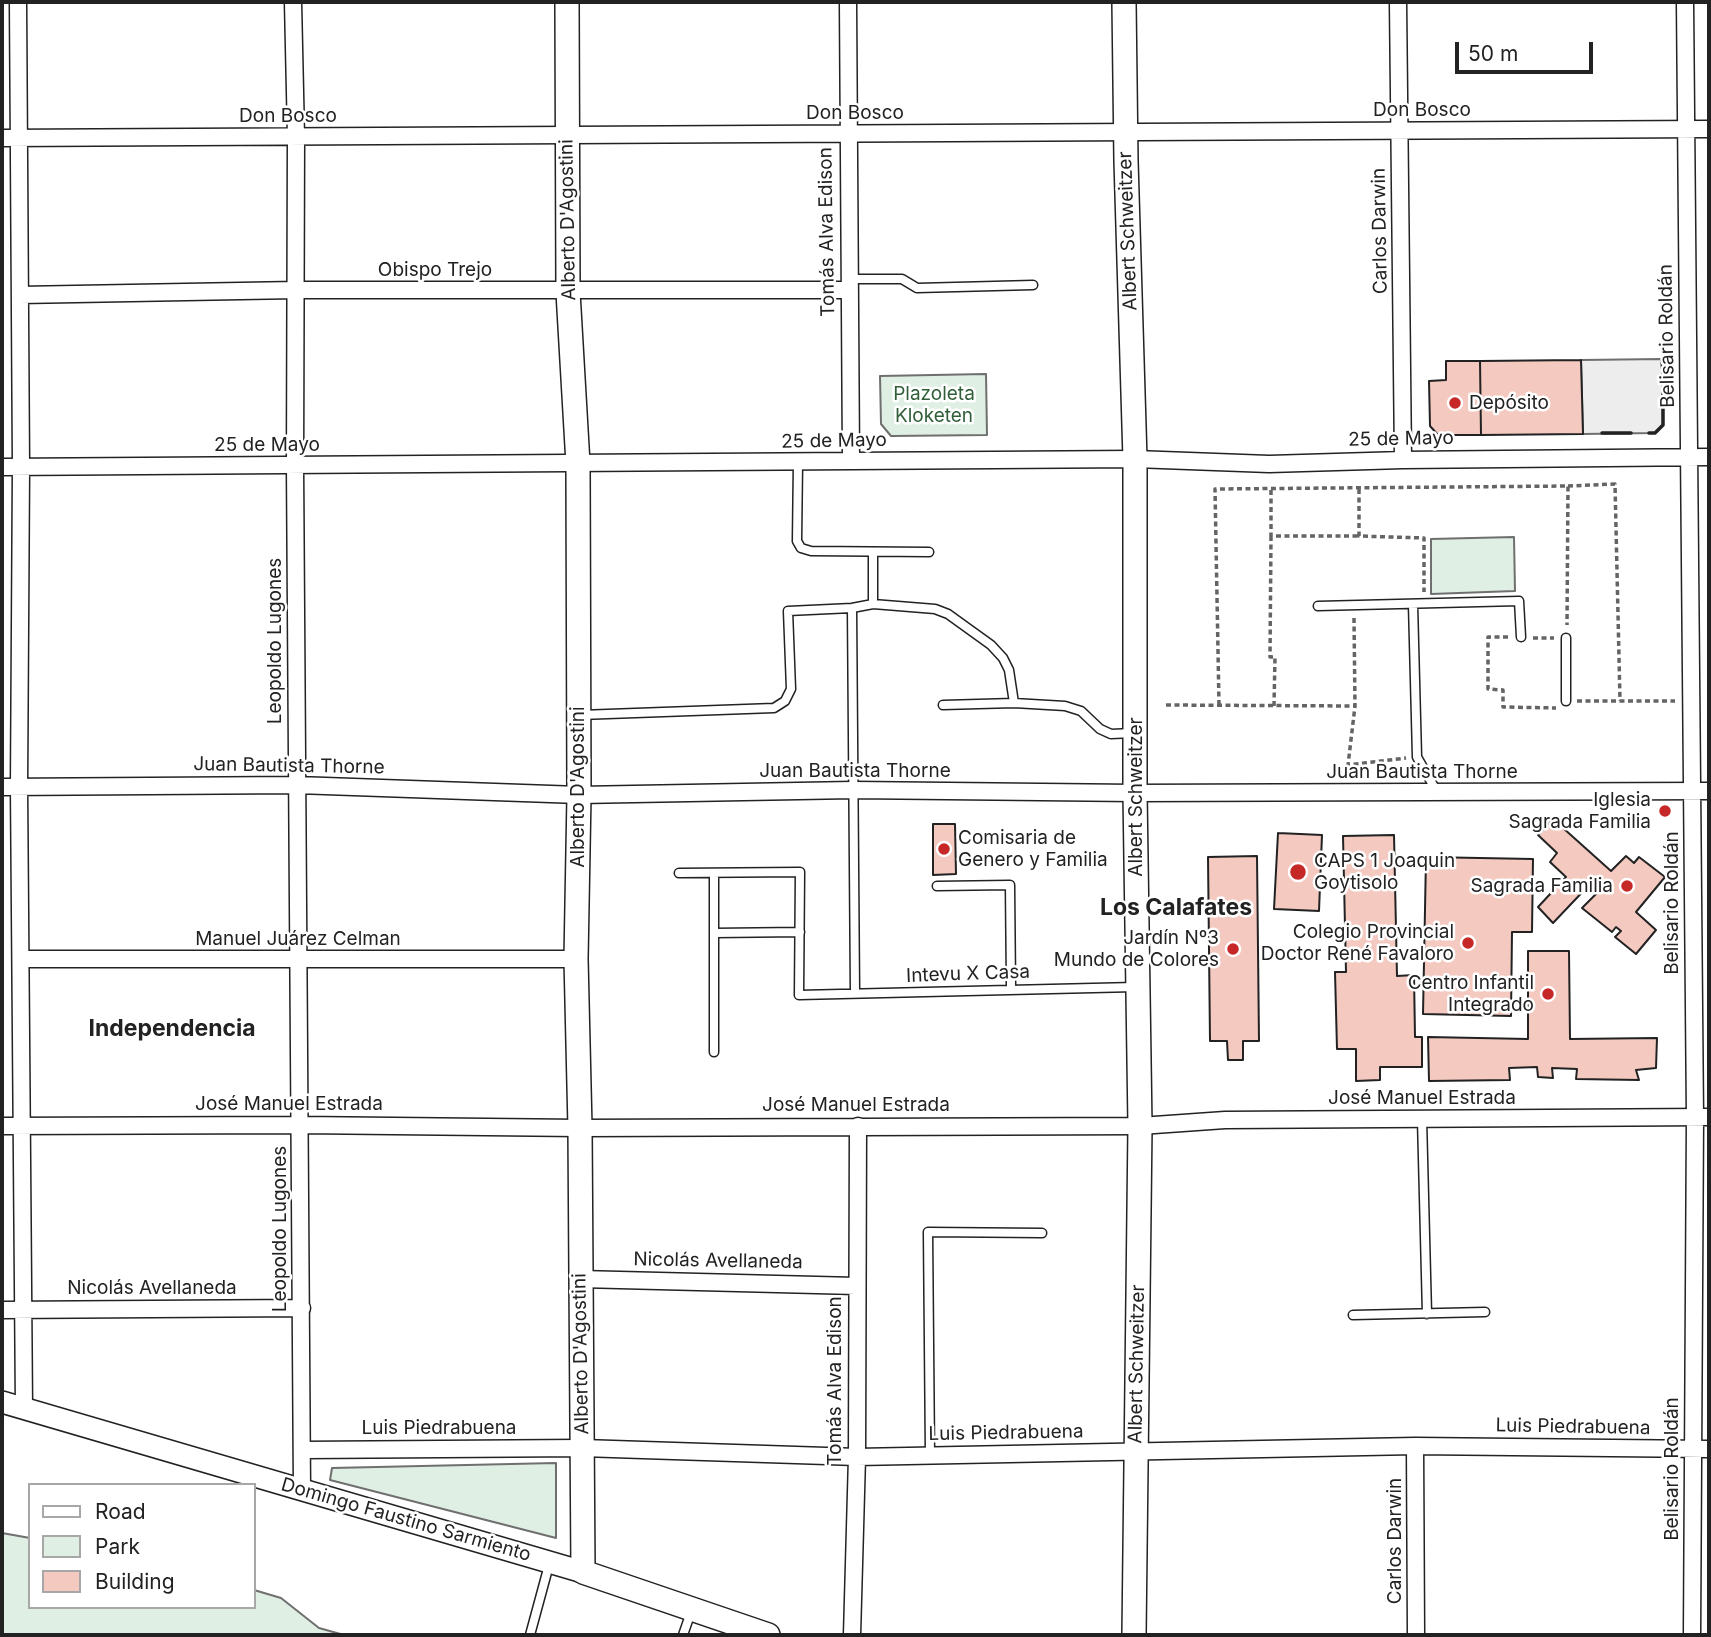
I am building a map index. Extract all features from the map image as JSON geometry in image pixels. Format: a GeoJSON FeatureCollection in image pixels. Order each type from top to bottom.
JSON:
{"type":"FeatureCollection","features":[{"type":"Feature","properties":{"kind":"main road","name":"Alberto D'Agostini"},"geometry":{"type":"LineString","coordinates":[[567,2],[568,292],[578,464],[579,795],[576,959],[583,1572]]}},
{"type":"Feature","properties":{"kind":"main road","name":"Albert Schweitzer"},"geometry":{"type":"LineString","coordinates":[[1124,2],[1135,459],[1135,793],[1140,1126],[1134,1635]]}},
{"type":"Feature","properties":{"kind":"main road","name":"Domingo Faustino Sarmiento"},"geometry":{"type":"LineString","coordinates":[[583,1572],[768,1635]]}},
{"type":"Feature","properties":{"kind":"street"},"geometry":{"type":"LineString","coordinates":[[18,2],[21,467],[19,787],[24,1409]]}},
{"type":"Feature","properties":{"kind":"street","name":"Leopoldo Lugones"},"geometry":{"type":"LineString","coordinates":[[293,2],[296,137],[295,465],[302,1490]]}},
{"type":"Feature","properties":{"kind":"street","name":"Tomás Alva Edison"},"geometry":{"type":"LineString","coordinates":[[848,2],[850,461]]}},
{"type":"Feature","properties":{"kind":"street","name":"Carlos Darwin"},"geometry":{"type":"LineString","coordinates":[[1398,2],[1403,460]]}},
{"type":"Feature","properties":{"kind":"street","name":"Belisario Roldán"},"geometry":{"type":"LineString","coordinates":[[1685,2],[1692,792],[1702,1117],[1701,1449],[1692,1635]]}},
{"type":"Feature","properties":{"kind":"street","name":"Don Bosco"},"geometry":{"type":"LineString","coordinates":[[2,138],[1709,129]]}},
{"type":"Feature","properties":{"kind":"street","name":"Obispo Trejo"},"geometry":{"type":"LineString","coordinates":[[20,295],[296,290],[568,292],[849,285]]}},
{"type":"Feature","properties":{"kind":"street","name":"25 de Mayo"},"geometry":{"type":"LineString","coordinates":[[2,467],[1135,459],[1269,464],[1709,457]]}},
{"type":"Feature","properties":{"kind":"street","name":"Juan Bautista Thorne"},"geometry":{"type":"LineString","coordinates":[[2,787],[298,785],[579,795],[853,790],[1135,793],[1709,791]]}},
{"type":"Feature","properties":{"kind":"street","name":"Manuel Juárez Celman"},"geometry":{"type":"LineString","coordinates":[[21,959],[576,959]]}},
{"type":"Feature","properties":{"kind":"street","name":"José Manuel Estrada"},"geometry":{"type":"LineString","coordinates":[[2,1126],[1140,1126],[1224,1120],[1702,1117]]}},
{"type":"Feature","properties":{"kind":"street","name":"Tomás Alva Edison"},"geometry":{"type":"LineString","coordinates":[[852,1635],[857,1457],[858,1126]]}},
{"type":"Feature","properties":{"kind":"street","name":"Nicolás Avellaneda"},"geometry":{"type":"LineString","coordinates":[[580,1279],[856,1286]]}},
{"type":"Feature","properties":{"kind":"street","name":"Nicolás Avellaneda"},"geometry":{"type":"LineString","coordinates":[[2,1310],[302,1308]]}},
{"type":"Feature","properties":{"kind":"street","name":"Domingo Faustino Sarmiento"},"geometry":{"type":"LineString","coordinates":[[2,1402],[583,1572]]}},
{"type":"Feature","properties":{"kind":"street","name":"Carlos Darwin"},"geometry":{"type":"LineString","coordinates":[[1415,1446],[1416,1635]]}},
{"type":"Feature","properties":{"kind":"street","name":"Luis Piedrabuena"},"geometry":{"type":"LineString","coordinates":[[303,1450],[582,1448],[857,1457],[1415,1446],[1701,1449]]}},
{"type":"Feature","properties":{"kind":"lane"},"geometry":{"type":"LineString","coordinates":[[849,285],[902,279],[917,288],[1033,285]]}},
{"type":"Feature","properties":{"kind":"lane"},"geometry":{"type":"LineString","coordinates":[[799,462],[797,541],[801,548],[811,551],[929,552]]}},
{"type":"Feature","properties":{"kind":"lane"},"geometry":{"type":"LineString","coordinates":[[873,552],[873,604]]}},
{"type":"Feature","properties":{"kind":"lane"},"geometry":{"type":"LineString","coordinates":[[1318,606],[1519,601],[1521,638]]}},
{"type":"Feature","properties":{"kind":"lane"},"geometry":{"type":"LineString","coordinates":[[579,715],[774,708],[785,701],[791,689],[788,611],[852,608],[873,604],[935,608],[948,614],[1003,657],[1009,670],[1014,703]]}},
{"type":"Feature","properties":{"kind":"lane"},"geometry":{"type":"LineString","coordinates":[[1413,604],[1417,757],[1437,793]]}},
{"type":"Feature","properties":{"kind":"lane"},"geometry":{"type":"LineString","coordinates":[[852,608],[855,993]]}},
{"type":"Feature","properties":{"kind":"lane"},"geometry":{"type":"LineString","coordinates":[[1566,638],[1566,701]]}},
{"type":"Feature","properties":{"kind":"lane"},"geometry":{"type":"LineString","coordinates":[[943,705],[1014,703],[1065,706],[1081,711],[1100,729],[1111,734],[1135,733]]}},
{"type":"Feature","properties":{"kind":"lane"},"geometry":{"type":"LineString","coordinates":[[679,873],[800,872],[800,932],[714,933]]}},
{"type":"Feature","properties":{"kind":"lane"},"geometry":{"type":"LineString","coordinates":[[714,873],[714,1052]]}},
{"type":"Feature","properties":{"kind":"lane"},"geometry":{"type":"LineString","coordinates":[[937,886],[1010,885],[1011,988]]}},
{"type":"Feature","properties":{"kind":"lane","name":"Intevu X Casa"},"geometry":{"type":"LineString","coordinates":[[800,932],[799,995],[1138,986]]}},
{"type":"Feature","properties":{"kind":"lane"},"geometry":{"type":"LineString","coordinates":[[1422,1119],[1427,1314]]}},
{"type":"Feature","properties":{"kind":"lane"},"geometry":{"type":"LineString","coordinates":[[930,1456],[928,1232],[1042,1233]]}},
{"type":"Feature","properties":{"kind":"lane"},"geometry":{"type":"LineString","coordinates":[[1353,1315],[1485,1311]]}},
{"type":"Feature","properties":{"kind":"lane"},"geometry":{"type":"LineString","coordinates":[[530,1635],[550,1562]]}},
{"type":"Feature","properties":{"kind":"lane"},"geometry":{"type":"LineString","coordinates":[[683,1635],[692,1609]]}},
{"type":"Feature","properties":{"kind":"path"},"geometry":{"type":"LineString","coordinates":[[1219,705],[1215,489],[1615,484],[1620,701]]}},
{"type":"Feature","properties":{"kind":"path"},"geometry":{"type":"LineString","coordinates":[[1566,638],[1568,486]]}},
{"type":"Feature","properties":{"kind":"path"},"geometry":{"type":"LineString","coordinates":[[1359,489],[1359,536]]}},
{"type":"Feature","properties":{"kind":"path"},"geometry":{"type":"LineString","coordinates":[[1271,490],[1270,657],[1275,657],[1274,706]]}},
{"type":"Feature","properties":{"kind":"path"},"geometry":{"type":"LineString","coordinates":[[1271,536],[1424,538],[1424,604]]}},
{"type":"Feature","properties":{"kind":"path"},"geometry":{"type":"LineString","coordinates":[[1354,605],[1355,706],[1348,765],[1417,757]]}},
{"type":"Feature","properties":{"kind":"path"},"geometry":{"type":"LineString","coordinates":[[1166,705],[1355,706]]}},
{"type":"Feature","properties":{"kind":"green space","name":"Plazoleta Kloketen"},"geometry":{"type":"Polygon","coordinates":[[[986,374],[987,435],[891,436],[881,424],[880,376],[986,374]]]}},
{"type":"Feature","properties":{"kind":"green space"},"geometry":{"type":"Polygon","coordinates":[[[1514,537],[1515,591],[1431,594],[1431,539],[1514,537]]]}},
{"type":"Feature","properties":{"kind":"green space"},"geometry":{"type":"Polygon","coordinates":[[[556,1463],[556,1538],[330,1480],[332,1468],[556,1463]]]}},
{"type":"Feature","properties":{"kind":"green space"},"geometry":{"type":"Polygon","coordinates":[[[2,1533],[28,1538],[28,1609],[256,1609],[256,1591],[281,1598],[319,1628],[344,1635],[2,1635],[2,1533]]]}},
{"type":"Feature","properties":{"kind":"shaded area"},"geometry":{"type":"Polygon","coordinates":[[[1662,359],[1663,425],[1655,433],[1583,434],[1581,360],[1662,359]]]}},
{"type":"Feature","properties":{"kind":"building"},"geometry":{"type":"Polygon","coordinates":[[[1581,360],[1583,434],[1481,435],[1480,361],[1581,360]]]}},
{"type":"Feature","properties":{"kind":"building","name":"Depósito"},"geometry":{"type":"Polygon","coordinates":[[[1446,361],[1480,361],[1481,435],[1438,435],[1430,426],[1429,381],[1446,380],[1446,361]]]}},
{"type":"Feature","properties":{"kind":"building","name":"Sagrada Familia"},"geometry":{"type":"Polygon","coordinates":[[[1553,819],[1611,871],[1626,856],[1634,863],[1639,857],[1665,877],[1636,912],[1656,930],[1636,954],[1615,937],[1621,931],[1616,927],[1612,932],[1582,908],[1601,889],[1591,883],[1553,923],[1538,907],[1566,877],[1550,862],[1557,853],[1538,835],[1553,819]]]}},
{"type":"Feature","properties":{"kind":"building","name":"Comisaria de Genero y Familia"},"geometry":{"type":"Polygon","coordinates":[[[933,824],[955,824],[956,874],[933,875],[933,824]]]}},
{"type":"Feature","properties":{"kind":"building","name":"CAPS 1 Joaquin Goytisolo"},"geometry":{"type":"Polygon","coordinates":[[[1278,833],[1322,835],[1319,911],[1274,909],[1278,833]]]}},
{"type":"Feature","properties":{"kind":"building"},"geometry":{"type":"Polygon","coordinates":[[[1394,835],[1397,976],[1414,975],[1415,1037],[1422,1037],[1422,1067],[1380,1067],[1380,1080],[1356,1081],[1356,1049],[1337,1049],[1335,972],[1346,972],[1343,836],[1394,835]]]}},
{"type":"Feature","properties":{"kind":"building","name":"Jardín Nº3 Mundo de Colores"},"geometry":{"type":"Polygon","coordinates":[[[1257,856],[1259,1041],[1243,1041],[1243,1060],[1228,1060],[1227,1041],[1210,1041],[1208,857],[1257,856]]]}},
{"type":"Feature","properties":{"kind":"building","name":"Colegio Provincial Doctor René Favaloro"},"geometry":{"type":"Polygon","coordinates":[[[1426,857],[1533,859],[1532,932],[1512,932],[1511,1016],[1423,1014],[1426,857]]]}},
{"type":"Feature","properties":{"kind":"building","name":"Centro Infantil Integrado"},"geometry":{"type":"Polygon","coordinates":[[[1528,951],[1569,951],[1570,1039],[1657,1038],[1656,1068],[1636,1070],[1639,1080],[1576,1079],[1577,1069],[1552,1068],[1553,1078],[1538,1077],[1537,1067],[1509,1068],[1510,1080],[1429,1081],[1428,1037],[1528,1039],[1528,951]]]}},
{"type":"Feature","properties":{"kind":"wall"},"geometry":{"type":"LineString","coordinates":[[1662,359],[1663,376]]}},
{"type":"Feature","properties":{"kind":"wall"},"geometry":{"type":"LineString","coordinates":[[1649,433],[1655,433],[1663,425],[1663,392]]}},
{"type":"Feature","properties":{"kind":"wall"},"geometry":{"type":"LineString","coordinates":[[1602,433],[1631,433]]}},
{"type":"Feature","properties":{"kind":"place","name":"Depósito"},"geometry":{"type":"Point","coordinates":[1455,403]}},
{"type":"Feature","properties":{"kind":"place","name":"Iglesia Sagrada Familia"},"geometry":{"type":"Point","coordinates":[1665,811]}},
{"type":"Feature","properties":{"kind":"place","name":"Comisaria de Genero y Familia"},"geometry":{"type":"Point","coordinates":[944,849]}},
{"type":"Feature","properties":{"kind":"place","name":"CAPS 1 Joaquin Goytisolo"},"geometry":{"type":"Point","coordinates":[1298,872]}},
{"type":"Feature","properties":{"kind":"place","name":"Sagrada Familia"},"geometry":{"type":"Point","coordinates":[1627,886]}},
{"type":"Feature","properties":{"kind":"place","name":"Colegio Provincial Doctor René Favaloro"},"geometry":{"type":"Point","coordinates":[1468,943]}},
{"type":"Feature","properties":{"kind":"place","name":"Jardín Nº3 Mundo de Colores"},"geometry":{"type":"Point","coordinates":[1233,949]}},
{"type":"Feature","properties":{"kind":"place","name":"Centro Infantil Integrado"},"geometry":{"type":"Point","coordinates":[1548,994]}},
{"type":"Feature","properties":{"kind":"district","name":"Los Calafates"},"geometry":{"type":"Point","coordinates":[1176,908]}},
{"type":"Feature","properties":{"kind":"district","name":"Independencia"},"geometry":{"type":"Point","coordinates":[172,1029]}}]}
